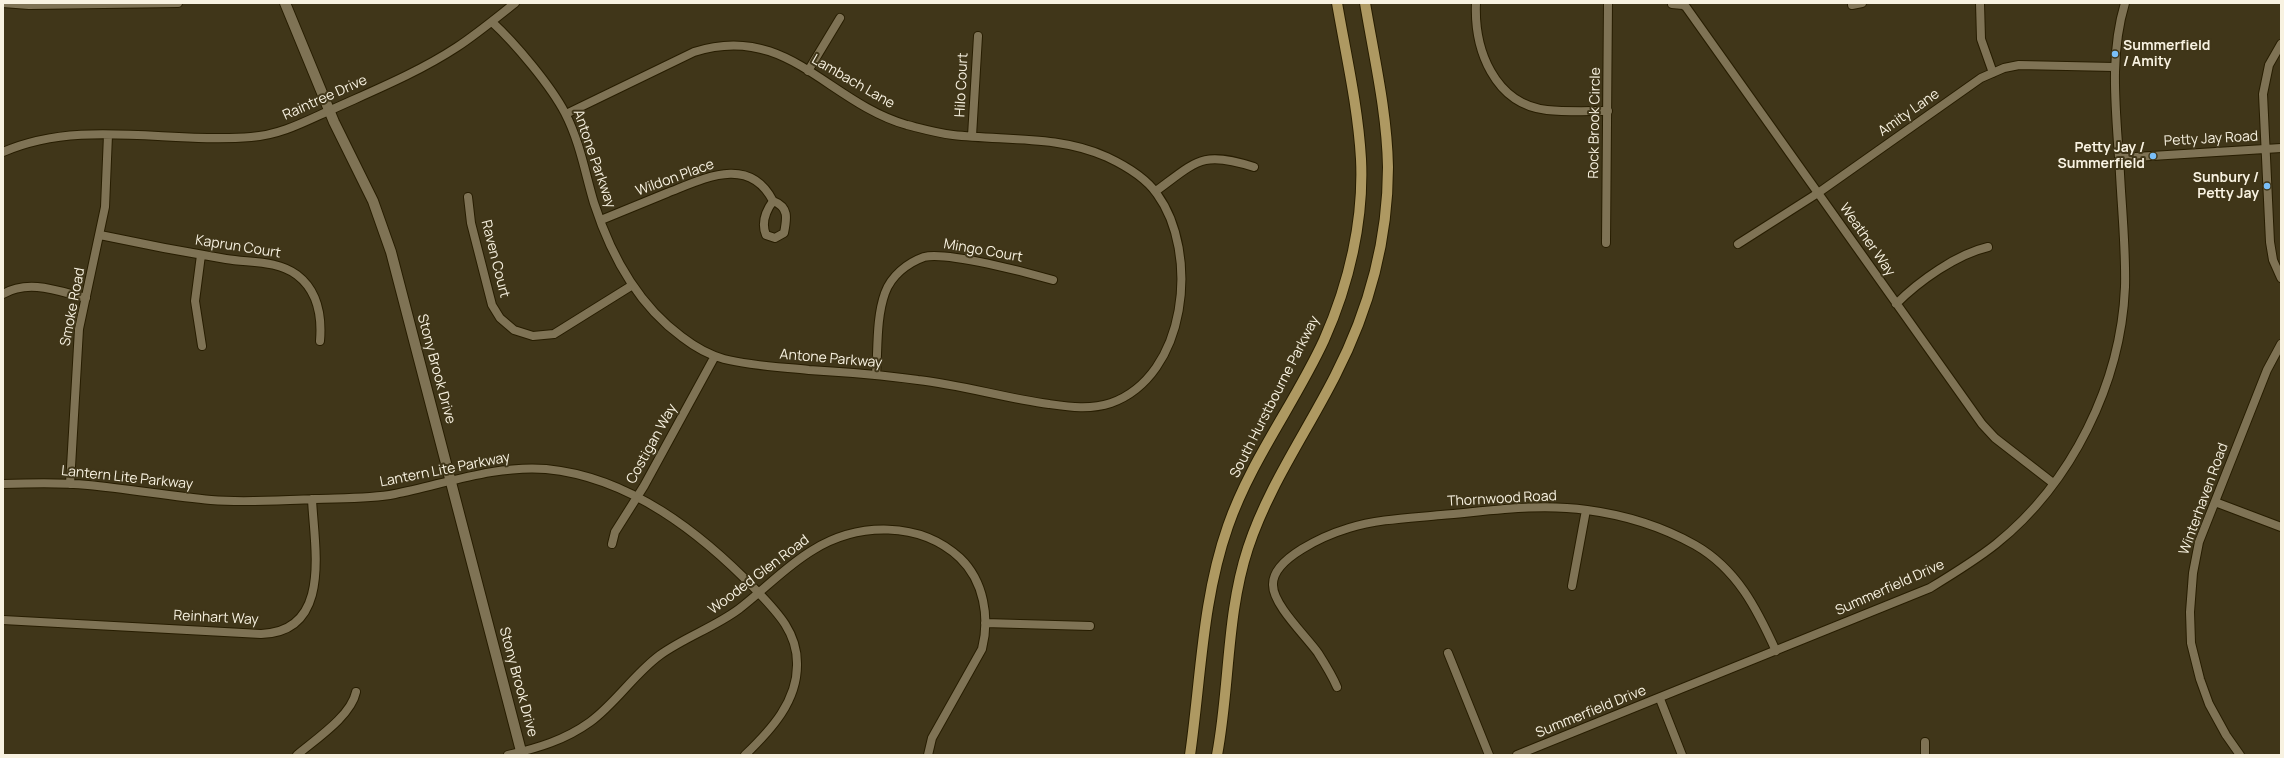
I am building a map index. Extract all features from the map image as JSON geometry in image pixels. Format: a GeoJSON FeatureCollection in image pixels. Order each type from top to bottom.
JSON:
{"type":"FeatureCollection","features":[{"type":"Feature","properties":{"kind":"main road","name":"South Hurstbourne Parkway"},"geometry":{"type":"LineString","coordinates":[[1190,755],[1206,617],[1214,570],[1226,532],[1246,486],[1324,339],[1339,299],[1352,256],[1358,220],[1361,160],[1356,117],[1337,3]]}},
{"type":"Feature","properties":{"kind":"main road"},"geometry":{"type":"LineString","coordinates":[[1217,755],[1236,594],[1248,548],[1270,495],[1335,376],[1365,309],[1382,235],[1387,202],[1386,134],[1365,3]]}},
{"type":"Feature","properties":{"kind":"street"},"geometry":{"type":"LineString","coordinates":[[3,3],[29,5],[178,3]]}},
{"type":"Feature","properties":{"kind":"street","name":"Stony Brook Drive"},"geometry":{"type":"LineString","coordinates":[[285,3],[330,110],[373,201],[388,246],[522,753]]}},
{"type":"Feature","properties":{"kind":"street","name":"Raintree Drive"},"geometry":{"type":"LineString","coordinates":[[3,152],[30,142],[57,136],[108,135],[252,137],[287,129],[308,122],[427,64],[456,47],[492,22],[515,3]]}},
{"type":"Feature","properties":{"kind":"street"},"geometry":{"type":"LineString","coordinates":[[1476,3],[1477,34],[1484,59],[1491,73],[1509,94],[1533,106],[1546,110],[1608,111]]}},
{"type":"Feature","properties":{"kind":"street","name":"Rock Brook Circle"},"geometry":{"type":"LineString","coordinates":[[1606,243],[1608,3]]}},
{"type":"Feature","properties":{"kind":"street"},"geometry":{"type":"LineString","coordinates":[[1852,5],[1862,3]]}},
{"type":"Feature","properties":{"kind":"street"},"geometry":{"type":"LineString","coordinates":[[1980,3],[1981,39],[1993,72]]}},
{"type":"Feature","properties":{"kind":"street","name":"Summerfield Drive"},"geometry":{"type":"LineString","coordinates":[[1517,755],[1899,602],[1930,588],[1964,568],[2003,538],[2029,513],[2053,483],[2089,423],[2099,403],[2113,360],[2122,316],[2125,288],[2114,67],[2118,30],[2125,3]]}},
{"type":"Feature","properties":{"kind":"street","name":"Weather Way"},"geometry":{"type":"LineString","coordinates":[[1672,4],[1683,5],[1686,7],[1982,424],[1994,438],[2053,483]]}},
{"type":"Feature","properties":{"kind":"street"},"geometry":{"type":"LineString","coordinates":[[808,71],[840,18]]}},
{"type":"Feature","properties":{"kind":"street","name":"Antone Parkway"},"geometry":{"type":"LineString","coordinates":[[492,22],[503,32],[536,72],[566,114],[583,160],[595,205],[610,246],[631,286],[649,308],[666,325],[688,342],[715,356],[756,366],[923,380],[1007,398],[1073,407],[1096,407],[1129,395],[1148,379],[1160,362],[1173,333],[1179,308],[1182,273],[1178,243],[1169,214],[1156,191]]}},
{"type":"Feature","properties":{"kind":"street","name":"Hilo Court"},"geometry":{"type":"LineString","coordinates":[[972,136],[978,36]]}},
{"type":"Feature","properties":{"kind":"street","name":"Lambach Lane"},"geometry":{"type":"LineString","coordinates":[[566,114],[678,58],[712,46],[733,44],[771,50],[868,108],[900,122],[934,132],[1046,141],[1088,150],[1106,156],[1123,165],[1156,191]]}},
{"type":"Feature","properties":{"kind":"street"},"geometry":{"type":"LineString","coordinates":[[2281,44],[2269,65],[2265,81],[2265,149],[2270,242],[2273,260],[2281,278]]}},
{"type":"Feature","properties":{"kind":"street","name":"Amity Lane"},"geometry":{"type":"LineString","coordinates":[[1738,244],[1818,193],[1981,78],[1993,72],[2018,65],[2114,67]]}},
{"type":"Feature","properties":{"kind":"street","name":"Smoke Road"},"geometry":{"type":"LineString","coordinates":[[70,484],[77,348],[105,207],[108,135]]}},
{"type":"Feature","properties":{"kind":"street","name":"Petty Jay Road"},"geometry":{"type":"LineString","coordinates":[[2119,158],[2281,148]]}},
{"type":"Feature","properties":{"kind":"street"},"geometry":{"type":"LineString","coordinates":[[1156,191],[1194,163],[1208,158],[1232,160],[1254,167]]}},
{"type":"Feature","properties":{"kind":"street","name":"Wildon Place"},"geometry":{"type":"LineString","coordinates":[[601,220],[716,175],[736,174],[751,178],[765,190],[773,201]]}},
{"type":"Feature","properties":{"kind":"street","name":"Raven Court"},"geometry":{"type":"LineString","coordinates":[[468,197],[471,223],[490,298],[500,318],[514,330],[533,336],[554,334],[631,286]]}},
{"type":"Feature","properties":{"kind":"street","name":"Kaprun Court"},"geometry":{"type":"LineString","coordinates":[[100,236],[201,255],[278,266],[296,274],[311,290],[317,304],[321,328],[320,341]]}},
{"type":"Feature","properties":{"kind":"street"},"geometry":{"type":"LineString","coordinates":[[1896,304],[1906,294],[1963,255],[1988,247]]}},
{"type":"Feature","properties":{"kind":"street"},"geometry":{"type":"LineString","coordinates":[[201,255],[194,301],[202,346]]}},
{"type":"Feature","properties":{"kind":"street","name":"Mingo Court"},"geometry":{"type":"LineString","coordinates":[[876,375],[881,310],[886,291],[901,270],[911,263],[925,257],[946,257],[1022,271],[1053,280]]}},
{"type":"Feature","properties":{"kind":"street"},"geometry":{"type":"LineString","coordinates":[[3,294],[20,287],[36,286],[86,298]]}},
{"type":"Feature","properties":{"kind":"street","name":"Winterhaven Road"},"geometry":{"type":"LineString","coordinates":[[2240,755],[2226,735],[2209,704],[2200,679],[2191,643],[2190,612],[2195,555],[2267,370],[2281,344]]}},
{"type":"Feature","properties":{"kind":"street","name":"Costigan Way"},"geometry":{"type":"LineString","coordinates":[[612,544],[615,532],[637,497],[715,356]]}},
{"type":"Feature","properties":{"kind":"street","name":"Lantern Lite Parkway"},"geometry":{"type":"LineString","coordinates":[[3,484],[70,484],[211,500],[249,501],[392,494],[501,470],[546,470],[580,475],[600,481],[637,497],[714,549],[738,570],[775,610],[791,634],[797,652],[797,670],[791,695],[781,715],[745,755]]}},
{"type":"Feature","properties":{"kind":"street","name":"Reinhart Way"},"geometry":{"type":"LineString","coordinates":[[3,620],[261,634],[279,632],[300,619],[313,596],[315,577],[312,499]]}},
{"type":"Feature","properties":{"kind":"street"},"geometry":{"type":"LineString","coordinates":[[2215,502],[2281,527]]}},
{"type":"Feature","properties":{"kind":"street","name":"Thornwood Road"},"geometry":{"type":"LineString","coordinates":[[1337,687],[1319,654],[1275,598],[1272,586],[1276,572],[1281,564],[1315,543],[1349,528],[1380,521],[1527,507],[1554,507],[1618,515],[1648,524],[1697,546],[1723,565],[1740,583],[1760,615],[1776,651]]}},
{"type":"Feature","properties":{"kind":"street"},"geometry":{"type":"LineString","coordinates":[[1572,586],[1586,510]]}},
{"type":"Feature","properties":{"kind":"street","name":"Wooded Glen Road"},"geometry":{"type":"LineString","coordinates":[[508,755],[522,753],[566,737],[591,721],[661,655],[718,623],[759,593],[802,558],[823,544],[858,532],[896,530],[928,538],[943,545],[962,560],[974,576],[981,594],[985,623],[985,637],[979,656],[932,738],[928,755]]}},
{"type":"Feature","properties":{"kind":"street"},"geometry":{"type":"LineString","coordinates":[[985,623],[1090,626]]}},
{"type":"Feature","properties":{"kind":"street"},"geometry":{"type":"LineString","coordinates":[[1448,653],[1489,755]]}},
{"type":"Feature","properties":{"kind":"street"},"geometry":{"type":"LineString","coordinates":[[297,755],[340,718],[354,701],[356,692]]}},
{"type":"Feature","properties":{"kind":"street"},"geometry":{"type":"LineString","coordinates":[[1660,698],[1682,755]]}},
{"type":"Feature","properties":{"kind":"street"},"geometry":{"type":"LineString","coordinates":[[1925,742],[1925,755]]}},
{"type":"Feature","properties":{"kind":"place","name":"Summerfield / Amity"},"geometry":{"type":"Point","coordinates":[2115,54]}},
{"type":"Feature","properties":{"kind":"place","name":"Petty Jay / Summerfield"},"geometry":{"type":"Point","coordinates":[2153,156]}},
{"type":"Feature","properties":{"kind":"place","name":"Sunbury / Petty Jay"},"geometry":{"type":"Point","coordinates":[2267,186]}}]}
